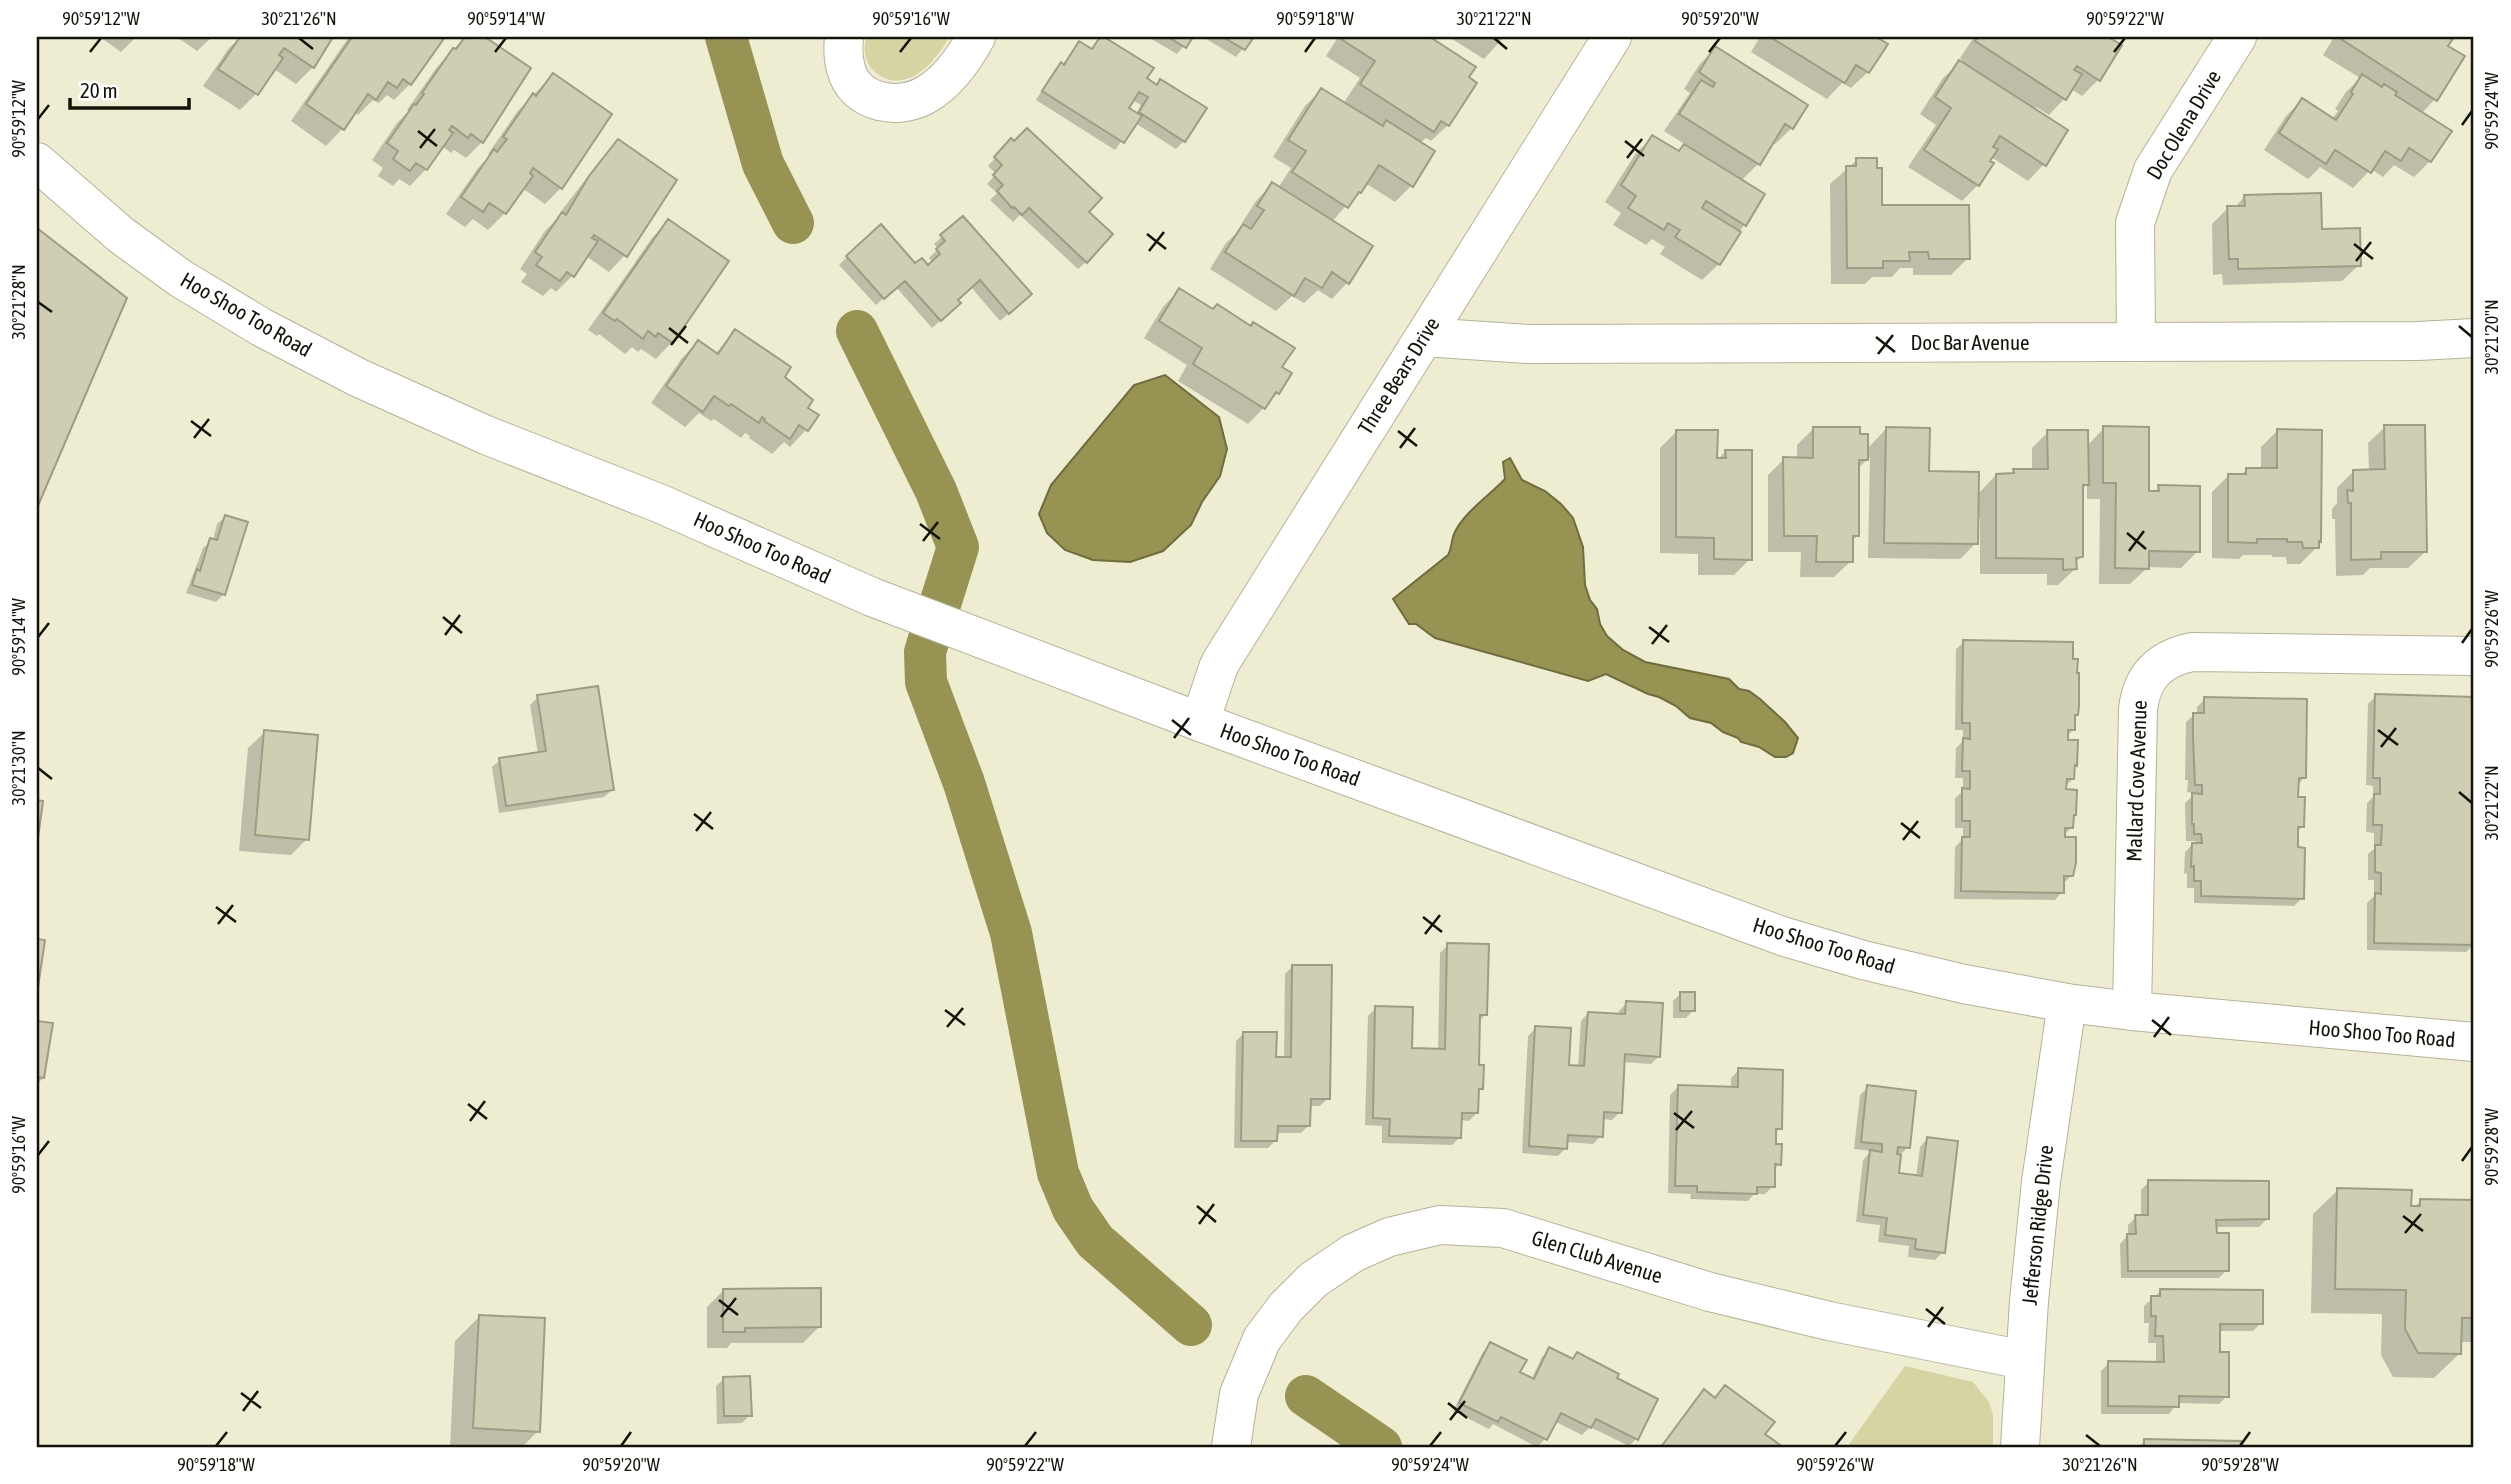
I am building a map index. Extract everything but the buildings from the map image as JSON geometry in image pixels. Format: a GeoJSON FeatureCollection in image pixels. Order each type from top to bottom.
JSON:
{"type":"FeatureCollection","features":[{"type":"Feature","properties":{"kind":"street"},"geometry":{"type":"LineString","coordinates":[[844,37],[846,71],[854,85],[869,97],[887,104],[907,102],[926,95],[948,78],[965,57],[976,37]]}},
{"type":"Feature","properties":{"kind":"street","name":"Three Bears Drive"},"geometry":{"type":"LineString","coordinates":[[1200,722],[1217,668],[1612,37]]}},
{"type":"Feature","properties":{"kind":"street","name":"Doc Olena Drive"},"geometry":{"type":"LineString","coordinates":[[2136,342],[2135,223],[2153,170],[2237,37]]}},
{"type":"Feature","properties":{"kind":"street","name":"Hoo Shoo Too Road"},"geometry":{"type":"LineString","coordinates":[[37,162],[121,235],[180,278],[261,327],[359,378],[486,435],[661,504],[958,630],[1782,936],[1914,972],[2067,1003],[2474,1042]]}},
{"type":"Feature","properties":{"kind":"street","name":"Doc Bar Avenue"},"geometry":{"type":"LineString","coordinates":[[1424,338],[1528,344],[2418,341],[2474,338]]}},
{"type":"Feature","properties":{"kind":"street","name":"Mallard Cove Avenue"},"geometry":{"type":"LineString","coordinates":[[2132,1011],[2138,709],[2140,692],[2147,678],[2177,655],[2192,652],[2474,656]]}},
{"type":"Feature","properties":{"kind":"street","name":"Jefferson Ridge Drive"},"geometry":{"type":"LineString","coordinates":[[2020,1447],[2024,1360],[2041,1182],[2067,1003]]}},
{"type":"Feature","properties":{"kind":"street","name":"Glen Club Avenue"},"geometry":{"type":"LineString","coordinates":[[1231,1447],[1239,1394],[1262,1339],[1286,1307],[1313,1280],[1353,1253],[1377,1242],[1440,1225],[1503,1228],[1626,1268],[1735,1298],[1829,1321],[2024,1360]]}},
{"type":"Feature","properties":{"kind":"shaded area"},"geometry":{"type":"Polygon","coordinates":[[[867,37],[949,37],[926,68],[906,79],[896,80],[880,76],[868,63],[865,55],[867,37]]]}},
{"type":"Feature","properties":{"kind":"shaded area"},"geometry":{"type":"Polygon","coordinates":[[[1165,375],[1219,417],[1227,449],[1220,476],[1202,502],[1191,525],[1163,551],[1130,562],[1093,560],[1065,550],[1047,533],[1039,514],[1051,485],[1134,385],[1165,375]]]}},
{"type":"Feature","properties":{"kind":"shaded area"},"geometry":{"type":"Polygon","coordinates":[[[1510,458],[1522,480],[1545,491],[1573,518],[1583,547],[1585,585],[1607,636],[1623,650],[1645,662],[1729,679],[1739,689],[1749,691],[1785,722],[1798,738],[1793,753],[1786,757],[1775,757],[1759,747],[1741,742],[1711,723],[1690,718],[1659,697],[1606,674],[1588,681],[1435,638],[1416,624],[1409,624],[1393,599],[1448,555],[1458,526],[1505,479],[1503,462],[1510,458]]]}},
{"type":"Feature","properties":{"kind":"shaded area"},"geometry":{"type":"Polygon","coordinates":[[[1905,1366],[1973,1382],[1989,1402],[1993,1415],[1993,1447],[1847,1447],[1905,1366]]]}},
{"type":"Feature","properties":{"kind":"waterway"},"geometry":{"type":"LineString","coordinates":[[726,37],[763,164],[793,223]]}},
{"type":"Feature","properties":{"kind":"waterway"},"geometry":{"type":"LineString","coordinates":[[857,331],[936,491],[958,547],[925,652],[926,682],[964,783],[1011,933],[1058,1173],[1073,1209],[1095,1241],[1191,1325]]}},
{"type":"Feature","properties":{"kind":"waterway"},"geometry":{"type":"LineString","coordinates":[[1306,1396],[1381,1447]]}}]}
